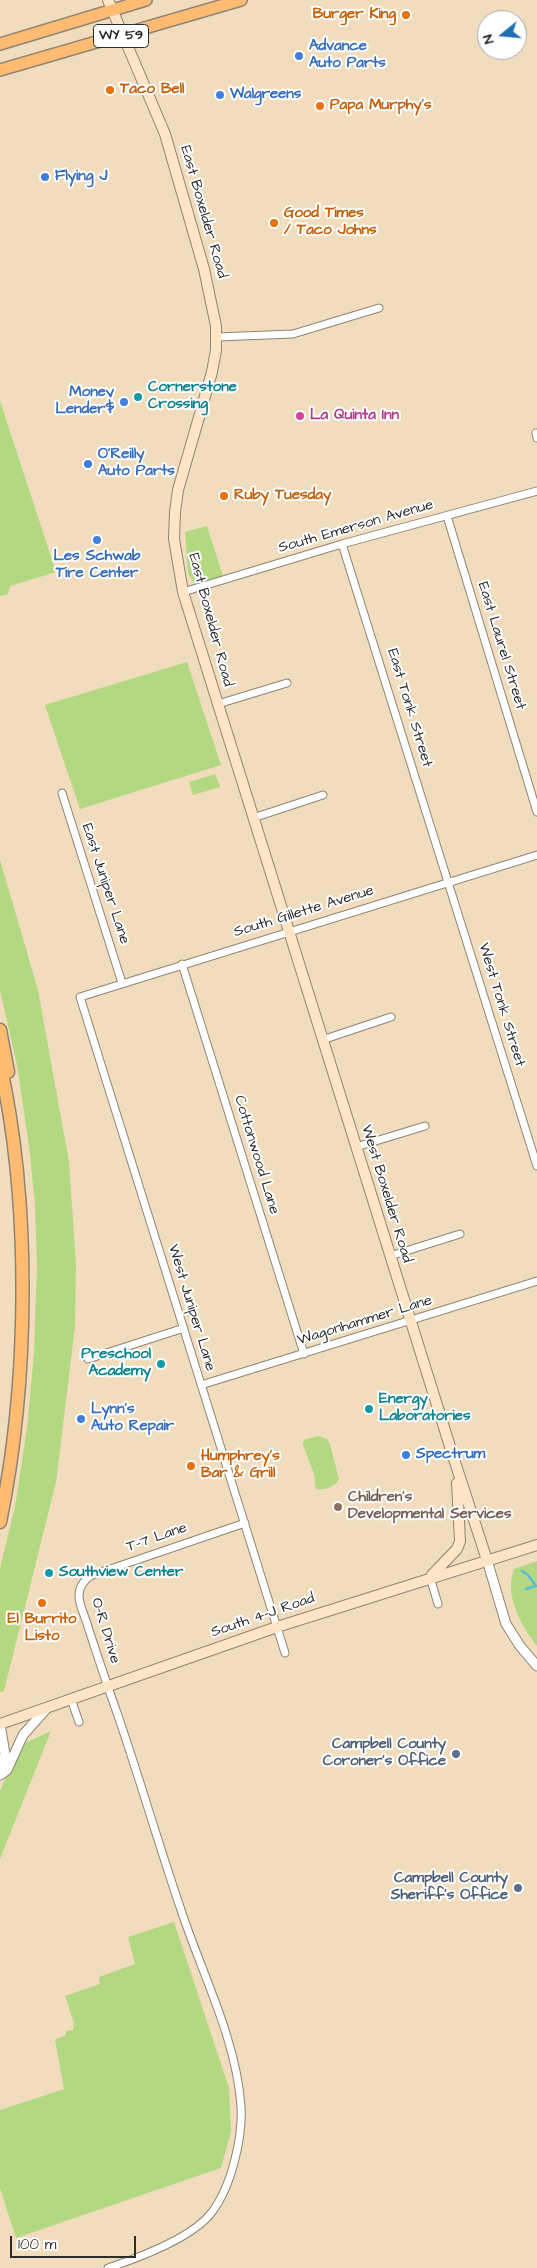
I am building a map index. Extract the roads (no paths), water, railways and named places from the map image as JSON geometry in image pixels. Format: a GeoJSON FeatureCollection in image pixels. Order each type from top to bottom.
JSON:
{"type":"FeatureCollection","features":[{"type":"Feature","properties":{"kind":"highway","name":"WY 59"},"geometry":{"type":"LineString","coordinates":[[0,44],[110,5],[146,0]]}},
{"type":"Feature","properties":{"kind":"highway","name":"WY 59"},"geometry":{"type":"LineString","coordinates":[[0,70],[241,0]]}},
{"type":"Feature","properties":{"kind":"highway"},"geometry":{"type":"LineString","coordinates":[[0,1030],[21,1150],[22,1254],[21,1353],[14,1429],[0,1522]]}},
{"type":"Feature","properties":{"kind":"highway"},"geometry":{"type":"LineString","coordinates":[[0,1064],[20,1204],[22,1254]]}},
{"type":"Feature","properties":{"kind":"main road","name":"East Boxelder Road"},"geometry":{"type":"LineString","coordinates":[[110,5],[165,134],[212,299],[217,337],[212,372],[178,490],[174,538],[183,592],[288,931]]}},
{"type":"Feature","properties":{"kind":"main road","name":"West Boxelder Road"},"geometry":{"type":"LineString","coordinates":[[288,931],[456,1467]]}},
{"type":"Feature","properties":{"kind":"main road"},"geometry":{"type":"LineString","coordinates":[[456,1467],[487,1560]]}},
{"type":"Feature","properties":{"kind":"main road"},"geometry":{"type":"LineString","coordinates":[[430,1577],[457,1550],[460,1541],[456,1467]]}},
{"type":"Feature","properties":{"kind":"main road","name":"South 4-J Road"},"geometry":{"type":"LineString","coordinates":[[0,1724],[277,1627],[430,1577],[537,1545]]}},
{"type":"Feature","properties":{"kind":"street"},"geometry":{"type":"LineString","coordinates":[[217,337],[293,334],[379,308]]}},
{"type":"Feature","properties":{"kind":"street","name":"South Emerson Avenue"},"geometry":{"type":"LineString","coordinates":[[183,592],[342,544],[537,491]]}},
{"type":"Feature","properties":{"kind":"street","name":"East Laurel Street"},"geometry":{"type":"LineString","coordinates":[[447,516],[537,812]]}},
{"type":"Feature","properties":{"kind":"street","name":"East Tonk Street"},"geometry":{"type":"LineString","coordinates":[[342,544],[448,881]]}},
{"type":"Feature","properties":{"kind":"street"},"geometry":{"type":"LineString","coordinates":[[218,704],[287,682]]}},
{"type":"Feature","properties":{"kind":"street","name":"East Juniper Lane"},"geometry":{"type":"LineString","coordinates":[[62,793],[122,983]]}},
{"type":"Feature","properties":{"kind":"street"},"geometry":{"type":"LineString","coordinates":[[253,818],[323,795]]}},
{"type":"Feature","properties":{"kind":"street","name":"South Gillette Avenue"},"geometry":{"type":"LineString","coordinates":[[80,997],[537,854]]}},
{"type":"Feature","properties":{"kind":"street","name":"West Tonk Street"},"geometry":{"type":"LineString","coordinates":[[448,881],[537,1166]]}},
{"type":"Feature","properties":{"kind":"street","name":"Cottonwood Lane"},"geometry":{"type":"LineString","coordinates":[[182,964],[304,1354]]}},
{"type":"Feature","properties":{"kind":"street","name":"West Juniper Lane"},"geometry":{"type":"LineString","coordinates":[[80,997],[285,1653]]}},
{"type":"Feature","properties":{"kind":"street"},"geometry":{"type":"LineString","coordinates":[[322,1040],[392,1017]]}},
{"type":"Feature","properties":{"kind":"street"},"geometry":{"type":"LineString","coordinates":[[356,1147],[426,1126]]}},
{"type":"Feature","properties":{"kind":"street"},"geometry":{"type":"LineString","coordinates":[[390,1256],[460,1234]]}},
{"type":"Feature","properties":{"kind":"street","name":"Wagonhammer Lane"},"geometry":{"type":"LineString","coordinates":[[201,1386],[537,1281]]}},
{"type":"Feature","properties":{"kind":"street"},"geometry":{"type":"LineString","coordinates":[[88,1360],[184,1328]]}},
{"type":"Feature","properties":{"kind":"street","name":"T-7 Lane"},"geometry":{"type":"LineString","coordinates":[[81,1584],[90,1576],[245,1523]]}},
{"type":"Feature","properties":{"kind":"street"},"geometry":{"type":"LineString","coordinates":[[487,1560],[506,1624],[520,1646],[537,1666]]}},
{"type":"Feature","properties":{"kind":"street"},"geometry":{"type":"LineString","coordinates":[[430,1577],[438,1604]]}},
{"type":"Feature","properties":{"kind":"street","name":"O-R Drive"},"geometry":{"type":"LineString","coordinates":[[81,1584],[79,1598],[107,1685],[142,1786],[180,1909],[228,2040],[241,2108],[237,2153],[227,2183],[212,2213],[191,2231],[168,2244],[136,2259],[108,2268]]}},
{"type":"Feature","properties":{"kind":"street"},"geometry":{"type":"LineString","coordinates":[[71,1699],[79,1722]]}},
{"type":"Feature","properties":{"kind":"street"},"geometry":{"type":"LineString","coordinates":[[0,1773],[7,1770],[23,1735],[47,1708]]}},
{"type":"Feature","properties":{"kind":"street"},"geometry":{"type":"LineString","coordinates":[[0,1724],[5,1754],[0,1773]]}},
{"type":"Feature","properties":{"kind":"waterway"},"geometry":{"type":"LineString","coordinates":[[522,1571],[528,1575],[536,1586]]}},
{"type":"Feature","properties":{"kind":"waterway"},"geometry":{"type":"LineString","coordinates":[[526,1589],[536,1586]]}},
{"type":"Feature","properties":{"kind":"place","name":"Burger King"},"geometry":{"type":"Point","coordinates":[406,15]}},
{"type":"Feature","properties":{"kind":"place","name":"Advance Auto Parts"},"geometry":{"type":"Point","coordinates":[299,56]}},
{"type":"Feature","properties":{"kind":"place","name":"Taco Bell"},"geometry":{"type":"Point","coordinates":[110,90]}},
{"type":"Feature","properties":{"kind":"place","name":"Walgreens"},"geometry":{"type":"Point","coordinates":[220,95]}},
{"type":"Feature","properties":{"kind":"place","name":"Papa Murphy's"},"geometry":{"type":"Point","coordinates":[320,106]}},
{"type":"Feature","properties":{"kind":"place","name":"Flying J"},"geometry":{"type":"Point","coordinates":[45,177]}},
{"type":"Feature","properties":{"kind":"place","name":"Good Times / Taco Johns"},"geometry":{"type":"Point","coordinates":[274,223]}},
{"type":"Feature","properties":{"kind":"place","name":"Cornerstone Crossing"},"geometry":{"type":"Point","coordinates":[138,397]}},
{"type":"Feature","properties":{"kind":"place","name":"Money Lender$"},"geometry":{"type":"Point","coordinates":[124,402]}},
{"type":"Feature","properties":{"kind":"place","name":"La Quinta Inn"},"geometry":{"type":"Point","coordinates":[300,416]}},
{"type":"Feature","properties":{"kind":"place","name":"O'Reilly Auto Parts"},"geometry":{"type":"Point","coordinates":[88,464]}},
{"type":"Feature","properties":{"kind":"place","name":"Ruby Tuesday"},"geometry":{"type":"Point","coordinates":[224,496]}},
{"type":"Feature","properties":{"kind":"place","name":"Les Schwab Tire Center"},"geometry":{"type":"Point","coordinates":[97,540]}},
{"type":"Feature","properties":{"kind":"place","name":"Preschool Academy"},"geometry":{"type":"Point","coordinates":[161,1364]}},
{"type":"Feature","properties":{"kind":"place","name":"Energy Laboratories"},"geometry":{"type":"Point","coordinates":[369,1409]}},
{"type":"Feature","properties":{"kind":"place","name":"Lynn's Auto Repair"},"geometry":{"type":"Point","coordinates":[81,1419]}},
{"type":"Feature","properties":{"kind":"place","name":"Spectrum"},"geometry":{"type":"Point","coordinates":[406,1455]}},
{"type":"Feature","properties":{"kind":"place","name":"Humphrey's Bar & Grill"},"geometry":{"type":"Point","coordinates":[191,1466]}},
{"type":"Feature","properties":{"kind":"place","name":"Children's Developmental Services"},"geometry":{"type":"Point","coordinates":[338,1507]}},
{"type":"Feature","properties":{"kind":"place","name":"Southview Center"},"geometry":{"type":"Point","coordinates":[49,1573]}},
{"type":"Feature","properties":{"kind":"place","name":"El Burrito Listo"},"geometry":{"type":"Point","coordinates":[42,1603]}},
{"type":"Feature","properties":{"kind":"place","name":"Campbell County Coroner's Office"},"geometry":{"type":"Point","coordinates":[456,1754]}},
{"type":"Feature","properties":{"kind":"place","name":"Campbell County Sheriff's Office"},"geometry":{"type":"Point","coordinates":[518,1888]}}]}
